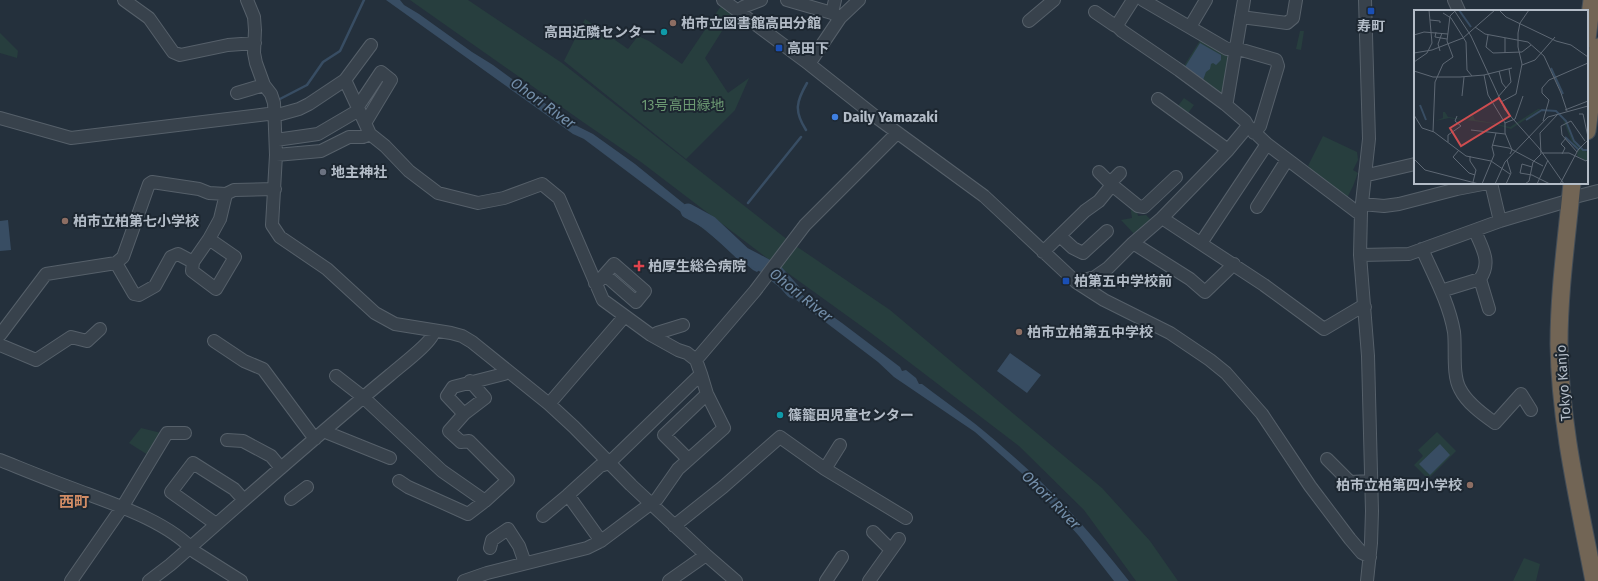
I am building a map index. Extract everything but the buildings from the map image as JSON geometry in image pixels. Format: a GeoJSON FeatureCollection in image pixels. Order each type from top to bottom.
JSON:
{"type":"FeatureCollection","features":[{"type":"Feature","properties":{"kind":"highway"},"geometry":{"type":"LineString","coordinates":[[1588,31],[1592,0]]}},
{"type":"Feature","properties":{"kind":"highway"},"geometry":{"type":"LineString","coordinates":[[1588,126],[1591,113],[1598,47]]}},
{"type":"Feature","properties":{"kind":"highway","name":"Tokyo Kanjo"},"geometry":{"type":"LineString","coordinates":[[1581,190],[1572,296],[1571,350],[1578,431],[1598,545]]}},
{"type":"Feature","properties":{"kind":"highway","name":"Tokyo Kanjo"},"geometry":{"type":"LineString","coordinates":[[1581,190],[1563,276],[1560,328],[1562,389],[1567,438],[1594,581]]}},
{"type":"Feature","properties":{"kind":"street"},"geometry":{"type":"LineString","coordinates":[[124,0],[149,18],[172,52],[180,55],[228,45],[255,43]]}},
{"type":"Feature","properties":{"kind":"street"},"geometry":{"type":"LineString","coordinates":[[246,0],[254,17],[256,30],[254,53],[256,63],[264,85],[271,94],[275,113],[276,155],[272,225],[280,237],[327,269],[376,313],[395,324],[462,336],[472,342],[549,404],[730,579]]}},
{"type":"Feature","properties":{"kind":"street"},"geometry":{"type":"LineString","coordinates":[[723,0],[809,64],[897,133],[984,196],[1076,282],[1104,300],[1170,333],[1194,347],[1226,373],[1262,414],[1310,486],[1350,539],[1362,553],[1370,557]]}},
{"type":"Feature","properties":{"kind":"street"},"geometry":{"type":"LineString","coordinates":[[739,12],[743,7],[761,0]]}},
{"type":"Feature","properties":{"kind":"street"},"geometry":{"type":"LineString","coordinates":[[787,0],[836,15]]}},
{"type":"Feature","properties":{"kind":"street"},"geometry":{"type":"LineString","coordinates":[[835,0],[836,15]]}},
{"type":"Feature","properties":{"kind":"street"},"geometry":{"type":"LineString","coordinates":[[809,64],[836,15],[859,0]]}},
{"type":"Feature","properties":{"kind":"street"},"geometry":{"type":"LineString","coordinates":[[1030,21],[1054,0]]}},
{"type":"Feature","properties":{"kind":"street"},"geometry":{"type":"LineString","coordinates":[[1118,27],[1119,22],[1133,0]]}},
{"type":"Feature","properties":{"kind":"street"},"geometry":{"type":"LineString","coordinates":[[1076,282],[1095,277],[1108,268],[1133,243],[1162,218],[1228,150],[1251,129],[1260,126],[1278,66],[1276,60],[1235,48],[1227,49],[1143,0]]}},
{"type":"Feature","properties":{"kind":"street"},"geometry":{"type":"LineString","coordinates":[[1190,27],[1206,0]]}},
{"type":"Feature","properties":{"kind":"street"},"geometry":{"type":"LineString","coordinates":[[1225,104],[1227,101],[1244,0]]}},
{"type":"Feature","properties":{"kind":"street"},"geometry":{"type":"LineString","coordinates":[[1241,17],[1288,23],[1293,18],[1296,0]]}},
{"type":"Feature","properties":{"kind":"street"},"geometry":{"type":"LineString","coordinates":[[1365,0],[1369,139],[1362,208],[1360,255],[1368,356],[1372,512],[1370,557],[1367,581]]}},
{"type":"Feature","properties":{"kind":"street"},"geometry":{"type":"LineString","coordinates":[[1454,0],[1459,10]]}},
{"type":"Feature","properties":{"kind":"street"},"geometry":{"type":"LineString","coordinates":[[1095,12],[1225,104],[1245,121],[1267,144],[1357,212],[1362,208],[1399,204],[1483,184]]}},
{"type":"Feature","properties":{"kind":"street"},"geometry":{"type":"LineString","coordinates":[[0,118],[70,138],[275,113],[281,114],[299,109],[345,80],[371,45]]}},
{"type":"Feature","properties":{"kind":"street"},"geometry":{"type":"LineString","coordinates":[[276,140],[318,134],[358,108],[381,72],[391,80],[367,120],[364,121]]}},
{"type":"Feature","properties":{"kind":"street"},"geometry":{"type":"LineString","coordinates":[[345,80],[370,134],[385,146],[409,171],[438,193],[478,203],[504,198],[542,184],[559,198],[567,214],[594,283],[603,300],[624,317],[655,337],[678,350],[687,353],[696,360],[707,394],[724,428],[678,469],[657,499],[601,541],[587,548],[487,573],[464,581]]}},
{"type":"Feature","properties":{"kind":"street"},"geometry":{"type":"LineString","coordinates":[[237,93],[264,85]]}},
{"type":"Feature","properties":{"kind":"street"},"geometry":{"type":"LineString","coordinates":[[1158,99],[1228,150]]}},
{"type":"Feature","properties":{"kind":"street"},"geometry":{"type":"LineString","coordinates":[[696,360],[755,291],[805,225],[897,133]]}},
{"type":"Feature","properties":{"kind":"street"},"geometry":{"type":"LineString","coordinates":[[276,155],[321,151],[349,137],[364,137],[370,134]]}},
{"type":"Feature","properties":{"kind":"street"},"geometry":{"type":"LineString","coordinates":[[1201,243],[1267,144]]}},
{"type":"Feature","properties":{"kind":"street"},"geometry":{"type":"LineString","coordinates":[[1257,207],[1287,160]]}},
{"type":"Feature","properties":{"kind":"street"},"geometry":{"type":"LineString","coordinates":[[1365,174],[1372,174],[1414,164]]}},
{"type":"Feature","properties":{"kind":"street"},"geometry":{"type":"LineString","coordinates":[[1099,172],[1112,186],[1138,206],[1144,207],[1176,177]]}},
{"type":"Feature","properties":{"kind":"street"},"geometry":{"type":"LineString","coordinates":[[1043,252],[1085,211],[1100,201],[1120,173]]}},
{"type":"Feature","properties":{"kind":"street"},"geometry":{"type":"LineString","coordinates":[[0,335],[46,274],[116,263],[123,257],[149,184],[152,182],[199,189],[210,193],[226,194],[234,190],[274,189]]}},
{"type":"Feature","properties":{"kind":"street"},"geometry":{"type":"LineString","coordinates":[[1491,184],[1500,221]]}},
{"type":"Feature","properties":{"kind":"street"},"geometry":{"type":"LineString","coordinates":[[1360,255],[1409,254],[1500,221],[1564,202],[1581,190]]}},
{"type":"Feature","properties":{"kind":"street"},"geometry":{"type":"LineString","coordinates":[[209,239],[235,257],[216,289],[192,271],[193,262],[209,239],[220,219],[226,194]]}},
{"type":"Feature","properties":{"kind":"street"},"geometry":{"type":"LineString","coordinates":[[1162,218],[1234,264],[1324,328],[1361,307],[1365,307]]}},
{"type":"Feature","properties":{"kind":"street"},"geometry":{"type":"LineString","coordinates":[[1060,236],[1073,248],[1083,253],[1107,231]]}},
{"type":"Feature","properties":{"kind":"street"},"geometry":{"type":"LineString","coordinates":[[1441,291],[1480,279],[1485,272],[1487,259],[1475,231]]}},
{"type":"Feature","properties":{"kind":"street"},"geometry":{"type":"LineString","coordinates":[[1133,243],[1190,279],[1205,292],[1234,264]]}},
{"type":"Feature","properties":{"kind":"street"},"geometry":{"type":"LineString","coordinates":[[1422,249],[1441,291],[1454,332],[1456,376],[1459,389],[1483,415],[1494,423],[1508,406],[1521,394],[1531,410]]}},
{"type":"Feature","properties":{"kind":"street"},"geometry":{"type":"LineString","coordinates":[[116,263],[134,294],[139,295],[155,286],[171,257],[178,254],[193,262]]}},
{"type":"Feature","properties":{"kind":"street"},"geometry":{"type":"LineString","coordinates":[[594,283],[600,281],[605,275]]}},
{"type":"Feature","properties":{"kind":"street"},"geometry":{"type":"LineString","coordinates":[[1480,279],[1489,309]]}},
{"type":"Feature","properties":{"kind":"street"},"geometry":{"type":"LineString","coordinates":[[549,404],[624,317]]}},
{"type":"Feature","properties":{"kind":"street"},"geometry":{"type":"LineString","coordinates":[[655,337],[657,333],[683,325]]}},
{"type":"Feature","properties":{"kind":"street"},"geometry":{"type":"LineString","coordinates":[[0,346],[36,360],[71,337],[87,341],[100,330]]}},
{"type":"Feature","properties":{"kind":"street"},"geometry":{"type":"LineString","coordinates":[[149,581],[170,565],[420,349],[434,334],[434,330]]}},
{"type":"Feature","properties":{"kind":"street"},"geometry":{"type":"LineString","coordinates":[[214,341],[244,362],[263,369],[315,439]]}},
{"type":"Feature","properties":{"kind":"street"},"geometry":{"type":"LineString","coordinates":[[464,414],[447,396],[453,387],[470,381],[504,374],[508,370]]}},
{"type":"Feature","properties":{"kind":"street"},"geometry":{"type":"LineString","coordinates":[[543,516],[600,466],[609,463],[701,374]]}},
{"type":"Feature","properties":{"kind":"street"},"geometry":{"type":"LineString","coordinates":[[336,376],[363,397],[442,470],[485,501]]}},
{"type":"Feature","properties":{"kind":"street"},"geometry":{"type":"LineString","coordinates":[[399,481],[408,487],[468,514],[508,480],[469,441],[461,442],[448,431],[464,414],[485,398],[470,381]]}},
{"type":"Feature","properties":{"kind":"street"},"geometry":{"type":"LineString","coordinates":[[688,459],[664,436],[707,394]]}},
{"type":"Feature","properties":{"kind":"street"},"geometry":{"type":"LineString","coordinates":[[326,430],[328,433],[390,458]]}},
{"type":"Feature","properties":{"kind":"street"},"geometry":{"type":"LineString","coordinates":[[71,581],[122,506],[167,433],[185,433]]}},
{"type":"Feature","properties":{"kind":"street"},"geometry":{"type":"LineString","coordinates":[[674,526],[723,487],[780,437],[825,469],[906,518]]}},
{"type":"Feature","properties":{"kind":"street"},"geometry":{"type":"LineString","coordinates":[[227,440],[244,441],[271,456],[281,468]]}},
{"type":"Feature","properties":{"kind":"street"},"geometry":{"type":"LineString","coordinates":[[825,469],[840,445]]}},
{"type":"Feature","properties":{"kind":"street"},"geometry":{"type":"LineString","coordinates":[[1327,459],[1350,482],[1371,480]]}},
{"type":"Feature","properties":{"kind":"street"},"geometry":{"type":"LineString","coordinates":[[0,460],[35,475],[122,506],[166,529],[195,552],[241,581]]}},
{"type":"Feature","properties":{"kind":"street"},"geometry":{"type":"LineString","coordinates":[[216,524],[171,492],[193,463],[234,489],[244,500]]}},
{"type":"Feature","properties":{"kind":"street"},"geometry":{"type":"LineString","coordinates":[[291,499],[307,487]]}},
{"type":"Feature","properties":{"kind":"street"},"geometry":{"type":"LineString","coordinates":[[568,495],[601,541]]}},
{"type":"Feature","properties":{"kind":"street"},"geometry":{"type":"LineString","coordinates":[[490,548],[492,540],[508,529],[520,546],[525,563]]}},
{"type":"Feature","properties":{"kind":"street"},"geometry":{"type":"LineString","coordinates":[[873,532],[891,550]]}},
{"type":"Feature","properties":{"kind":"street"},"geometry":{"type":"LineString","coordinates":[[869,581],[898,539]]}},
{"type":"Feature","properties":{"kind":"street"},"geometry":{"type":"LineString","coordinates":[[669,581],[706,555]]}},
{"type":"Feature","properties":{"kind":"street"},"geometry":{"type":"LineString","coordinates":[[826,581],[842,557]]}},
{"type":"Feature","properties":{"kind":"street"},"geometry":{"type":"LineString","coordinates":[[164,581],[172,568],[170,565]]}},
{"type":"Feature","properties":{"kind":"green space"},"geometry":{"type":"Polygon","coordinates":[[[410,0],[468,0],[562,63],[793,244],[890,310],[1102,488],[1150,541],[1178,581],[1136,581],[1084,510],[1019,446],[871,333],[767,258],[641,162],[410,0]]]}},
{"type":"Feature","properties":{"kind":"green space","name":"13号高田緑地"},"geometry":{"type":"Polygon","coordinates":[[[721,6],[732,15],[705,58],[728,93],[749,78],[735,110],[686,159],[564,61],[585,19],[628,49],[638,36],[649,41],[682,64],[721,6]]]}},
{"type":"Feature","properties":{"kind":"green space"},"geometry":{"type":"Polygon","coordinates":[[[1300,31],[1304,31],[1301,50],[1296,49],[1300,31]]]}},
{"type":"Feature","properties":{"kind":"green space"},"geometry":{"type":"Polygon","coordinates":[[[0,33],[18,51],[17,58],[0,53],[0,33]]]}},
{"type":"Feature","properties":{"kind":"green space"},"geometry":{"type":"Polygon","coordinates":[[[1201,39],[1230,56],[1226,95],[1221,97],[1182,69],[1201,39]]]}},
{"type":"Feature","properties":{"kind":"green space"},"geometry":{"type":"Polygon","coordinates":[[[1184,98],[1194,105],[1186,116],[1178,106],[1184,98]]]}},
{"type":"Feature","properties":{"kind":"green space"},"geometry":{"type":"Polygon","coordinates":[[[1323,136],[1357,152],[1358,160],[1353,170],[1358,173],[1347,198],[1307,171],[1323,136]]]}},
{"type":"Feature","properties":{"kind":"green space"},"geometry":{"type":"Polygon","coordinates":[[[1130,205],[1137,211],[1138,216],[1146,215],[1152,221],[1136,236],[1121,220],[1132,218],[1130,205]]]}},
{"type":"Feature","properties":{"kind":"green space"},"geometry":{"type":"Polygon","coordinates":[[[141,428],[161,433],[148,455],[129,443],[141,428]]]}},
{"type":"Feature","properties":{"kind":"green space"},"geometry":{"type":"Polygon","coordinates":[[[1437,432],[1456,451],[1428,479],[1414,465],[1423,456],[1418,450],[1437,432]]]}},
{"type":"Feature","properties":{"kind":"green space"},"geometry":{"type":"Polygon","coordinates":[[[1524,558],[1540,564],[1536,581],[1513,581],[1524,558]]]}},
{"type":"Feature","properties":{"kind":"water"},"geometry":{"type":"Polygon","coordinates":[[[386,0],[400,0],[404,5],[493,65],[573,124],[593,134],[635,164],[763,266],[757,272],[753,270],[705,230],[584,139],[573,134],[386,0]]]}},
{"type":"Feature","properties":{"kind":"water"},"geometry":{"type":"Polygon","coordinates":[[[1200,43],[1221,55],[1221,60],[1216,65],[1213,63],[1211,64],[1210,69],[1206,72],[1203,80],[1185,67],[1200,43]]]}},
{"type":"Feature","properties":{"kind":"water"},"geometry":{"type":"Polygon","coordinates":[[[8,220],[11,250],[0,251],[0,221],[8,220]]]}},
{"type":"Feature","properties":{"kind":"water"},"geometry":{"type":"Polygon","coordinates":[[[773,271],[787,284],[900,367],[902,371],[906,370],[916,378],[919,384],[922,384],[996,441],[1039,480],[1071,512],[1129,581],[1114,581],[1079,536],[1027,478],[975,432],[894,377],[878,362],[770,280],[773,271]]]}},
{"type":"Feature","properties":{"kind":"water"},"geometry":{"type":"Polygon","coordinates":[[[1010,353],[1041,375],[1027,393],[997,371],[1010,353]]]}},
{"type":"Feature","properties":{"kind":"water"},"geometry":{"type":"Polygon","coordinates":[[[1440,444],[1450,455],[1430,475],[1419,464],[1440,444]]]}},
{"type":"Feature","properties":{"kind":"waterway"},"geometry":{"type":"LineString","coordinates":[[278,100],[307,85],[323,62],[340,51],[364,0]]}},
{"type":"Feature","properties":{"kind":"waterway"},"geometry":{"type":"LineString","coordinates":[[806,130],[798,112],[798,106],[807,83]]}},
{"type":"Feature","properties":{"kind":"waterway"},"geometry":{"type":"LineString","coordinates":[[748,203],[801,137]]}},
{"type":"Feature","properties":{"kind":"waterway","name":"Ohori River"},"geometry":{"type":"LineString","coordinates":[[688,211],[710,223],[743,254],[775,271],[793,291]]}},
{"type":"Feature","properties":{"kind":"place","name":"寿町"},"geometry":{"type":"Point","coordinates":[1371,11]}},
{"type":"Feature","properties":{"kind":"place","name":"柏市立図書館高田分館"},"geometry":{"type":"Point","coordinates":[673,23]}},
{"type":"Feature","properties":{"kind":"place","name":"高田近隣センター"},"geometry":{"type":"Point","coordinates":[664,32]}},
{"type":"Feature","properties":{"kind":"place","name":"高田下"},"geometry":{"type":"Point","coordinates":[779,48]}},
{"type":"Feature","properties":{"kind":"place","name":"Daily Yamazaki"},"geometry":{"type":"Point","coordinates":[835,117]}},
{"type":"Feature","properties":{"kind":"place","name":"地主神社"},"geometry":{"type":"Point","coordinates":[323,172]}},
{"type":"Feature","properties":{"kind":"place","name":"柏市立柏第七小学校"},"geometry":{"type":"Point","coordinates":[65,221]}},
{"type":"Feature","properties":{"kind":"place","name":"柏厚生総合病院"},"geometry":{"type":"Point","coordinates":[639,266]}},
{"type":"Feature","properties":{"kind":"place","name":"柏第五中学校前"},"geometry":{"type":"Point","coordinates":[1066,281]}},
{"type":"Feature","properties":{"kind":"place","name":"柏市立柏第五中学校"},"geometry":{"type":"Point","coordinates":[1019,332]}},
{"type":"Feature","properties":{"kind":"place","name":"篠籠田児童センター"},"geometry":{"type":"Point","coordinates":[780,415]}},
{"type":"Feature","properties":{"kind":"place","name":"柏市立柏第四小学校"},"geometry":{"type":"Point","coordinates":[1470,485]}},
{"type":"Feature","properties":{"kind":"district","name":"西町"},"geometry":{"type":"Point","coordinates":[74,502]}}]}
